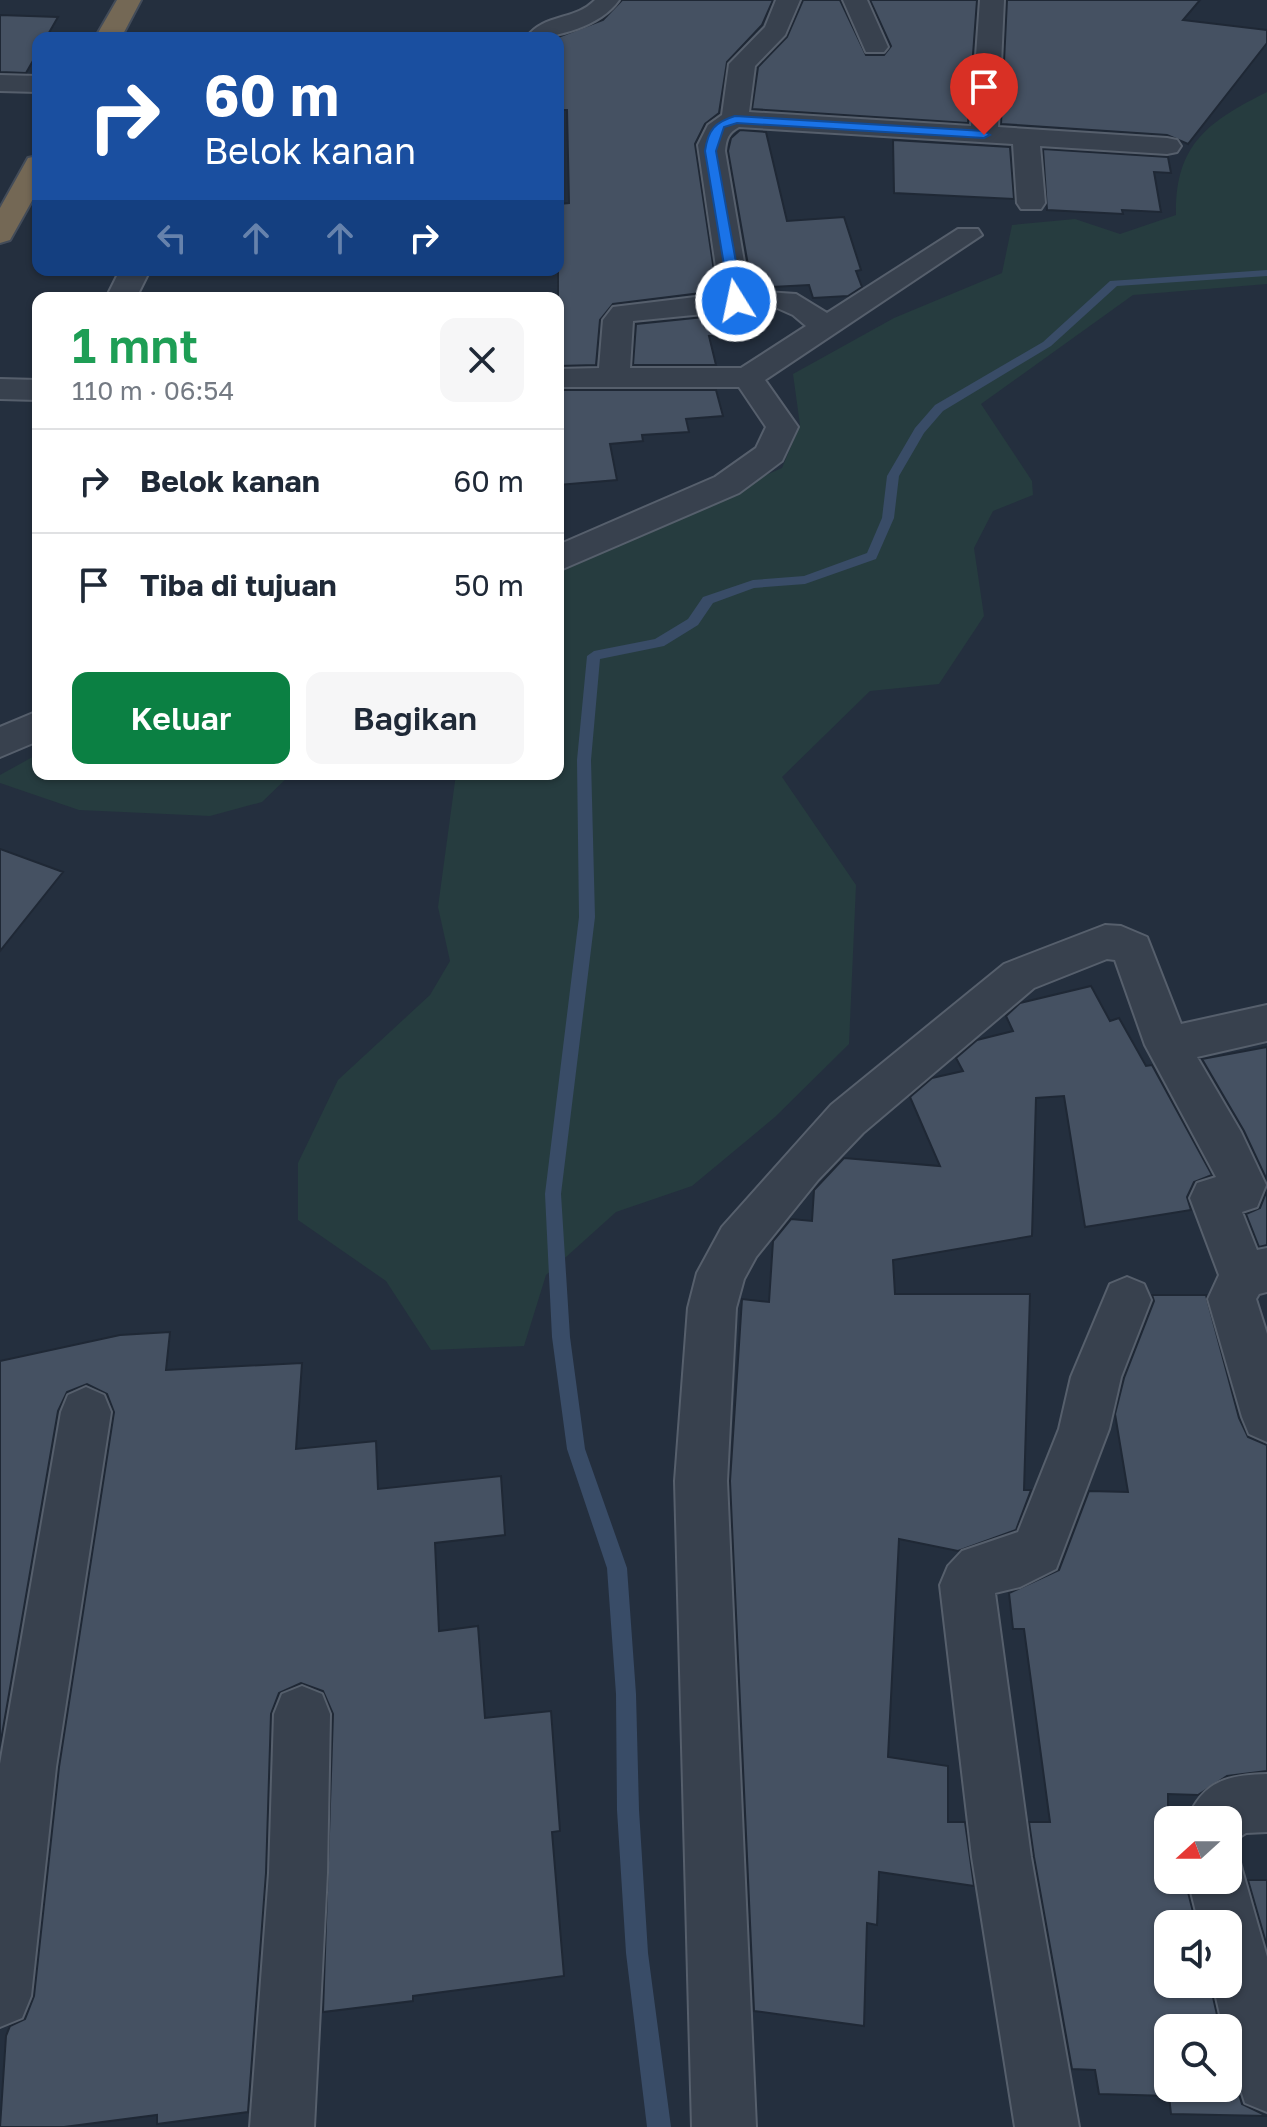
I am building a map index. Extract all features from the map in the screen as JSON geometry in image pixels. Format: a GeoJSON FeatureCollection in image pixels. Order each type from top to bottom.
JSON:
{"type":"FeatureCollection","features":[{"type":"Feature","properties":{"kind":"highway"},"geometry":{"type":"LineString","coordinates":[[111,32],[129,0]]}},
{"type":"Feature","properties":{"kind":"highway"},"geometry":{"type":"LineString","coordinates":[[0,234],[32,175]]}},
{"type":"Feature","properties":{"kind":"street"},"geometry":{"type":"LineString","coordinates":[[547,32],[558,24],[593,16],[607,0]]}},
{"type":"Feature","properties":{"kind":"street"},"geometry":{"type":"LineString","coordinates":[[735,119],[742,64],[776,30],[788,0]]}},
{"type":"Feature","properties":{"kind":"street"},"geometry":{"type":"LineString","coordinates":[[855,0],[875,47]]}},
{"type":"Feature","properties":{"kind":"street"},"geometry":{"type":"LineString","coordinates":[[984,135],[992,0]]}},
{"type":"Feature","properties":{"kind":"street"},"geometry":{"type":"LineString","coordinates":[[0,83],[32,84]]}},
{"type":"Feature","properties":{"kind":"street"},"geometry":{"type":"LineString","coordinates":[[736,301],[711,151],[713,137],[720,125],[735,119],[1167,146]]}},
{"type":"Feature","properties":{"kind":"street"},"geometry":{"type":"LineString","coordinates":[[1026,138],[1031,203]]}},
{"type":"Feature","properties":{"kind":"street"},"geometry":{"type":"LineString","coordinates":[[564,378],[748,377],[968,235]]}},
{"type":"Feature","properties":{"kind":"street"},"geometry":{"type":"LineString","coordinates":[[614,378],[618,320],[624,313],[768,297],[794,300],[807,308],[824,328]]}},
{"type":"Feature","properties":{"kind":"street"},"geometry":{"type":"LineString","coordinates":[[564,556],[727,485],[770,454],[782,427],[748,377]]}},
{"type":"Feature","properties":{"kind":"street"},"geometry":{"type":"LineString","coordinates":[[0,389],[32,390]]}},
{"type":"Feature","properties":{"kind":"street"},"geometry":{"type":"LineString","coordinates":[[0,743],[32,728]]}},
{"type":"Feature","properties":{"kind":"street"},"geometry":{"type":"LineString","coordinates":[[724,2127],[701,1481],[712,1308],[721,1273],[739,1242],[802,1166],[847,1119],[1019,976],[1105,942],[1121,943],[1132,949],[1167,1045],[1225,1146],[1243,1185],[1241,1192],[1213,1198],[1255,1273],[1232,1299],[1267,1417]]}},
{"type":"Feature","properties":{"kind":"street"},"geometry":{"type":"LineString","coordinates":[[1167,1045],[1267,1023]]}},
{"type":"Feature","properties":{"kind":"street"},"geometry":{"type":"LineString","coordinates":[[1047,2127],[1017,1965],[987,1763],[967,1585],[971,1577],[985,1567],[1023,1562],[1037,1550],[1084,1429],[1096,1377],[1127,1300]]}},
{"type":"Feature","properties":{"kind":"street"},"geometry":{"type":"LineString","coordinates":[[0,1996],[28,1767],[86,1412]]}},
{"type":"Feature","properties":{"kind":"street"},"geometry":{"type":"LineString","coordinates":[[282,2127],[298,1873],[302,1714]]}},
{"type":"Feature","properties":{"kind":"street"},"geometry":{"type":"LineString","coordinates":[[1234,1806],[1267,1803]]}},
{"type":"Feature","properties":{"kind":"street"},"geometry":{"type":"LineString","coordinates":[[1221,1894],[1267,2081]]}},
{"type":"Feature","properties":{"kind":"green space"},"geometry":{"type":"Polygon","coordinates":[[[1267,92],[1267,284],[1133,295],[981,404],[1032,481],[1033,495],[993,511],[974,548],[984,616],[939,684],[870,691],[782,777],[856,885],[849,1044],[775,1117],[692,1186],[616,1212],[546,1275],[524,1346],[431,1350],[386,1281],[298,1220],[298,1163],[338,1080],[430,995],[450,961],[438,907],[455,780],[564,780],[564,564],[782,468],[800,425],[793,374],[894,318],[1002,273],[1012,225],[1075,219],[1120,234],[1176,215],[1181,170],[1189,153],[1212,126],[1267,92]]]}},
{"type":"Feature","properties":{"kind":"green space"},"geometry":{"type":"Polygon","coordinates":[[[32,757],[32,780],[285,780],[262,802],[210,816],[79,810],[0,783],[0,775],[32,757]]]}},
{"type":"Feature","properties":{"kind":"building"},"geometry":{"type":"Polygon","coordinates":[[[622,0],[773,0],[762,25],[727,62],[719,113],[705,124],[695,144],[717,291],[613,304],[600,320],[596,365],[564,366],[564,292],[558,292],[558,276],[564,276],[564,203],[569,203],[564,35],[603,20],[622,0]]]}},
{"type":"Feature","properties":{"kind":"building"},"geometry":{"type":"Polygon","coordinates":[[[803,0],[840,0],[866,55],[884,55],[891,46],[870,0],[977,0],[968,123],[752,109],[758,67],[787,37],[803,0]]]}},
{"type":"Feature","properties":{"kind":"building"},"geometry":{"type":"Polygon","coordinates":[[[1007,0],[1200,0],[1183,20],[1267,30],[1267,43],[1188,144],[1167,135],[1001,124],[1007,0]]]}},
{"type":"Feature","properties":{"kind":"building"},"geometry":{"type":"Polygon","coordinates":[[[0,15],[58,17],[49,32],[32,32],[32,62],[26,73],[0,72],[0,15]]]}},
{"type":"Feature","properties":{"kind":"building"},"geometry":{"type":"Polygon","coordinates":[[[740,130],[766,132],[787,221],[844,217],[861,270],[856,271],[862,287],[848,296],[813,298],[809,285],[752,288],[728,151],[731,138],[740,130]]]}},
{"type":"Feature","properties":{"kind":"building"},"geometry":{"type":"Polygon","coordinates":[[[893,140],[1010,147],[1014,199],[894,193],[893,140]]]}},
{"type":"Feature","properties":{"kind":"building"},"geometry":{"type":"Polygon","coordinates":[[[1043,149],[1168,157],[1171,173],[1154,172],[1161,212],[1122,210],[1123,214],[1047,210],[1043,149]]]}},
{"type":"Feature","properties":{"kind":"building"},"geometry":{"type":"Polygon","coordinates":[[[724,315],[729,335],[709,336],[716,365],[633,365],[636,324],[724,315]]]}},
{"type":"Feature","properties":{"kind":"building"},"geometry":{"type":"Polygon","coordinates":[[[564,390],[716,390],[723,416],[686,419],[689,432],[642,435],[643,441],[610,444],[617,480],[564,484],[564,390]]]}},
{"type":"Feature","properties":{"kind":"building"},"geometry":{"type":"Polygon","coordinates":[[[0,849],[63,872],[0,951],[0,849]]]}},
{"type":"Feature","properties":{"kind":"building"},"geometry":{"type":"Polygon","coordinates":[[[1091,986],[1110,1021],[1119,1018],[1146,1066],[1152,1065],[1212,1175],[1194,1182],[1187,1197],[1191,1210],[1085,1227],[1064,1096],[1036,1098],[1032,1236],[893,1260],[895,1294],[1030,1294],[1024,1490],[1031,1490],[1016,1530],[958,1551],[899,1539],[888,1757],[948,1766],[948,1822],[965,1822],[974,1886],[879,1872],[877,1925],[867,1923],[864,2026],[754,2011],[730,1481],[742,1299],[769,1302],[773,1241],[791,1219],[812,1221],[814,1190],[844,1158],[940,1166],[910,1097],[932,1078],[963,1071],[956,1058],[977,1040],[1013,1031],[1006,1016],[1020,1003],[1091,986]]]}},
{"type":"Feature","properties":{"kind":"building"},"geometry":{"type":"Polygon","coordinates":[[[1267,1047],[1267,1180],[1244,1131],[1202,1059],[1267,1047]]]}},
{"type":"Feature","properties":{"kind":"building"},"geometry":{"type":"Polygon","coordinates":[[[1267,1190],[1267,1245],[1259,1247],[1246,1214],[1260,1208],[1267,1190]]]}},
{"type":"Feature","properties":{"kind":"building"},"geometry":{"type":"Polygon","coordinates":[[[1152,1295],[1206,1295],[1239,1418],[1248,1437],[1267,1445],[1267,1771],[1227,1776],[1198,1795],[1168,1794],[1168,1806],[1154,1806],[1154,1894],[1188,1894],[1192,1910],[1154,1910],[1154,1998],[1213,1998],[1217,2014],[1154,2014],[1154,2096],[1099,2094],[1095,2070],[1072,2069],[1029,1822],[1050,1822],[1024,1629],[1013,1629],[1009,1593],[1059,1570],[1089,1491],[1128,1492],[1115,1414],[1124,1378],[1154,1301],[1152,1295]]]}},
{"type":"Feature","properties":{"kind":"building"},"geometry":{"type":"Polygon","coordinates":[[[170,1332],[166,1370],[302,1363],[296,1449],[376,1441],[378,1489],[501,1476],[505,1535],[435,1543],[439,1631],[478,1626],[485,1718],[551,1711],[560,1831],[552,1832],[564,1976],[413,1996],[413,2001],[323,2012],[333,1714],[323,1691],[301,1683],[279,1693],[271,1714],[266,1873],[248,2112],[157,2124],[157,2115],[64,2127],[0,2127],[6,2036],[10,2026],[25,2019],[34,1996],[59,1767],[114,1412],[107,1394],[87,1384],[67,1392],[58,1411],[0,1746],[0,1361],[120,1335],[170,1332]]]}},
{"type":"Feature","properties":{"kind":"building"},"geometry":{"type":"Polygon","coordinates":[[[1248,1880],[1267,1880],[1267,1946],[1248,1880]]]}},
{"type":"Feature","properties":{"kind":"building"},"geometry":{"type":"Polygon","coordinates":[[[1170,2102],[1241,2102],[1267,2116],[1171,2114],[1170,2102]]]}},
{"type":"Feature","properties":{"kind":"waterway"},"geometry":{"type":"LineString","coordinates":[[659,2127],[637,1953],[628,1810],[626,1694],[617,1568],[576,1449],[561,1337],[553,1194],[587,917],[584,760],[594,656],[659,643],[693,622],[708,600],[753,584],[805,580],[872,556],[888,518],[893,476],[919,431],[939,408],[1047,344],[1114,283],[1267,273]]}},
{"type":"Feature","properties":{"kind":"route"},"geometry":{"type":"LineString","coordinates":[[736,301],[711,151],[713,137],[720,125],[735,119],[984,135]]}}]}
